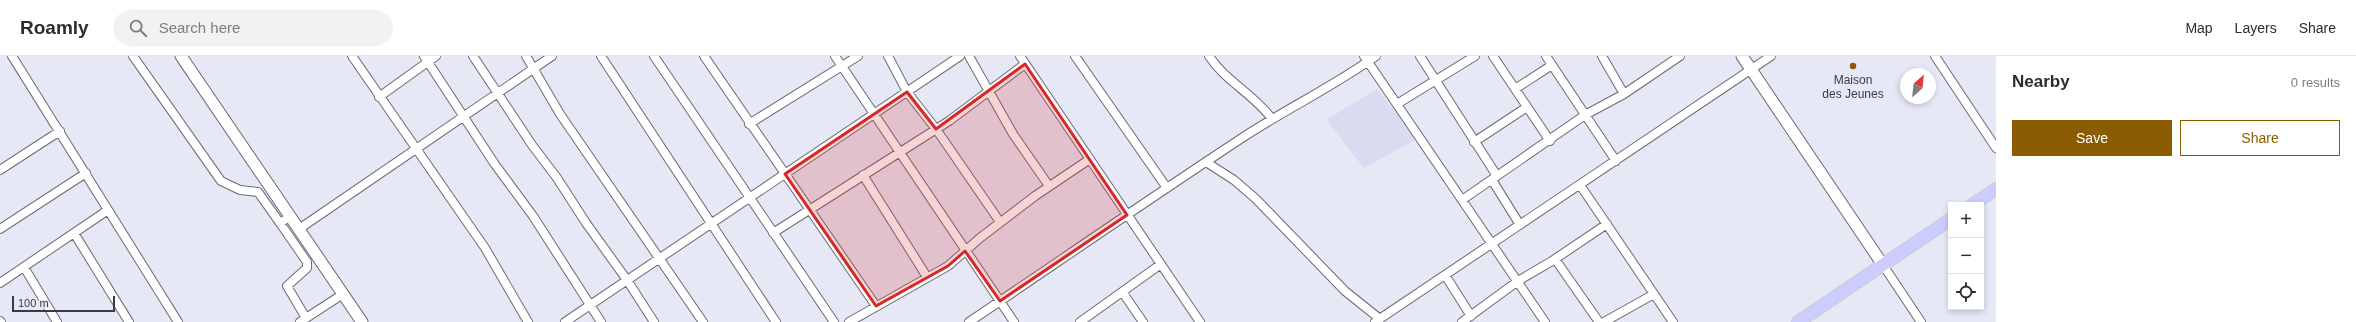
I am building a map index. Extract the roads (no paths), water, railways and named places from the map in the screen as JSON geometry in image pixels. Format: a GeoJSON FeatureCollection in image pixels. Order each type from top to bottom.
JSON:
{"type":"FeatureCollection","features":[{"type":"Feature","properties":{"kind":"main road"},"geometry":{"type":"LineString","coordinates":[[1976,202],[1996,189]]}},
{"type":"Feature","properties":{"kind":"main road"},"geometry":{"type":"LineString","coordinates":[[1798,322],[1948,221]]}},
{"type":"Feature","properties":{"kind":"street"},"geometry":{"type":"LineString","coordinates":[[12,56],[178,322]]}},
{"type":"Feature","properties":{"kind":"street"},"geometry":{"type":"LineString","coordinates":[[133,56],[221,181],[240,190],[258,192],[307,262],[307,268],[288,286],[303,320],[343,294]]}},
{"type":"Feature","properties":{"kind":"street"},"geometry":{"type":"LineString","coordinates":[[181,56],[362,322]]}},
{"type":"Feature","properties":{"kind":"street"},"geometry":{"type":"LineString","coordinates":[[352,56],[485,248],[528,322]]}},
{"type":"Feature","properties":{"kind":"street"},"geometry":{"type":"LineString","coordinates":[[379,97],[426,59],[436,56]]}},
{"type":"Feature","properties":{"kind":"street"},"geometry":{"type":"LineString","coordinates":[[473,56],[497,93],[628,280],[654,322]]}},
{"type":"Feature","properties":{"kind":"street"},"geometry":{"type":"LineString","coordinates":[[526,56],[560,114],[703,322]]}},
{"type":"Feature","properties":{"kind":"street"},"geometry":{"type":"LineString","coordinates":[[299,229],[552,56]]}},
{"type":"Feature","properties":{"kind":"street"},"geometry":{"type":"LineString","coordinates":[[601,56],[776,322]]}},
{"type":"Feature","properties":{"kind":"street"},"geometry":{"type":"LineString","coordinates":[[654,56],[834,322]]}},
{"type":"Feature","properties":{"kind":"street"},"geometry":{"type":"LineString","coordinates":[[704,56],[749,124],[876,306]]}},
{"type":"Feature","properties":{"kind":"street"},"geometry":{"type":"LineString","coordinates":[[835,56],[873,115],[1014,322]]}},
{"type":"Feature","properties":{"kind":"street"},"geometry":{"type":"LineString","coordinates":[[749,124],[858,56]]}},
{"type":"Feature","properties":{"kind":"street"},"geometry":{"type":"LineString","coordinates":[[888,56],[907,92],[936,129],[1000,222]]}},
{"type":"Feature","properties":{"kind":"street"},"geometry":{"type":"LineString","coordinates":[[565,322],[960,56]]}},
{"type":"Feature","properties":{"kind":"street"},"geometry":{"type":"LineString","coordinates":[[970,56],[1012,134],[1049,186]]}},
{"type":"Feature","properties":{"kind":"street"},"geometry":{"type":"LineString","coordinates":[[1020,56],[1200,322]]}},
{"type":"Feature","properties":{"kind":"street"},"geometry":{"type":"LineString","coordinates":[[1075,56],[1167,188]]}},
{"type":"Feature","properties":{"kind":"street"},"geometry":{"type":"LineString","coordinates":[[1209,56],[1218,70],[1259,102],[1272,119]]}},
{"type":"Feature","properties":{"kind":"street"},"geometry":{"type":"LineString","coordinates":[[969,322],[1206,162],[1272,119],[1326,90],[1366,59],[1376,56]]}},
{"type":"Feature","properties":{"kind":"street"},"geometry":{"type":"LineString","coordinates":[[1420,56],[1437,80],[1474,142],[1520,225]]}},
{"type":"Feature","properties":{"kind":"street"},"geometry":{"type":"LineString","coordinates":[[1397,104],[1475,56]]}},
{"type":"Feature","properties":{"kind":"street"},"geometry":{"type":"LineString","coordinates":[[1493,56],[1550,141]]}},
{"type":"Feature","properties":{"kind":"street"},"geometry":{"type":"LineString","coordinates":[[1546,56],[1616,162]]}},
{"type":"Feature","properties":{"kind":"street"},"geometry":{"type":"LineString","coordinates":[[1602,56],[1624,94]]}},
{"type":"Feature","properties":{"kind":"street"},"geometry":{"type":"LineString","coordinates":[[1462,200],[1550,141],[1585,115],[1624,94],[1680,56]]}},
{"type":"Feature","properties":{"kind":"street"},"geometry":{"type":"LineString","coordinates":[[1742,56],[1921,322]]}},
{"type":"Feature","properties":{"kind":"street"},"geometry":{"type":"LineString","coordinates":[[1206,162],[1234,180],[1256,199],[1345,291],[1378,320],[1616,162],[1771,56]]}},
{"type":"Feature","properties":{"kind":"street"},"geometry":{"type":"LineString","coordinates":[[1935,56],[1996,148]]}},
{"type":"Feature","properties":{"kind":"street"},"geometry":{"type":"LineString","coordinates":[[426,59],[463,116],[533,216],[601,322]]}},
{"type":"Feature","properties":{"kind":"street"},"geometry":{"type":"LineString","coordinates":[[1366,59],[1545,322]]}},
{"type":"Feature","properties":{"kind":"street"},"geometry":{"type":"LineString","coordinates":[[773,233],[936,129],[1025,64]]}},
{"type":"Feature","properties":{"kind":"street"},"geometry":{"type":"LineString","coordinates":[[1515,89],[1552,65]]}},
{"type":"Feature","properties":{"kind":"street"},"geometry":{"type":"LineString","coordinates":[[1474,142],[1527,107]]}},
{"type":"Feature","properties":{"kind":"street"},"geometry":{"type":"LineString","coordinates":[[0,170],[60,132]]}},
{"type":"Feature","properties":{"kind":"street"},"geometry":{"type":"LineString","coordinates":[[850,322],[948,266],[1000,222],[1049,186],[1090,159]]}},
{"type":"Feature","properties":{"kind":"street"},"geometry":{"type":"LineString","coordinates":[[0,229],[86,173]]}},
{"type":"Feature","properties":{"kind":"street"},"geometry":{"type":"LineString","coordinates":[[863,175],[927,277]]}},
{"type":"Feature","properties":{"kind":"street"},"geometry":{"type":"LineString","coordinates":[[1580,185],[1673,322]]}},
{"type":"Feature","properties":{"kind":"street"},"geometry":{"type":"LineString","coordinates":[[0,283],[108,210]]}},
{"type":"Feature","properties":{"kind":"street"},"geometry":{"type":"LineString","coordinates":[[280,223],[290,216]]}},
{"type":"Feature","properties":{"kind":"street"},"geometry":{"type":"LineString","coordinates":[[1462,322],[1518,281],[1606,224]]}},
{"type":"Feature","properties":{"kind":"street"},"geometry":{"type":"LineString","coordinates":[[74,233],[129,322]]}},
{"type":"Feature","properties":{"kind":"street"},"geometry":{"type":"LineString","coordinates":[[1555,258],[1600,322]]}},
{"type":"Feature","properties":{"kind":"street"},"geometry":{"type":"LineString","coordinates":[[1080,322],[1123,293],[1161,264]]}},
{"type":"Feature","properties":{"kind":"street"},"geometry":{"type":"LineString","coordinates":[[24,267],[57,322]]}},
{"type":"Feature","properties":{"kind":"street"},"geometry":{"type":"LineString","coordinates":[[1445,275],[1471,316]]}},
{"type":"Feature","properties":{"kind":"street"},"geometry":{"type":"LineString","coordinates":[[1123,293],[1143,322]]}},
{"type":"Feature","properties":{"kind":"street"},"geometry":{"type":"LineString","coordinates":[[1604,322],[1654,294]]}},
{"type":"Feature","properties":{"kind":"place","name":"Maison des Jeunes"},"geometry":{"type":"Point","coordinates":[1853,66]}}]}
